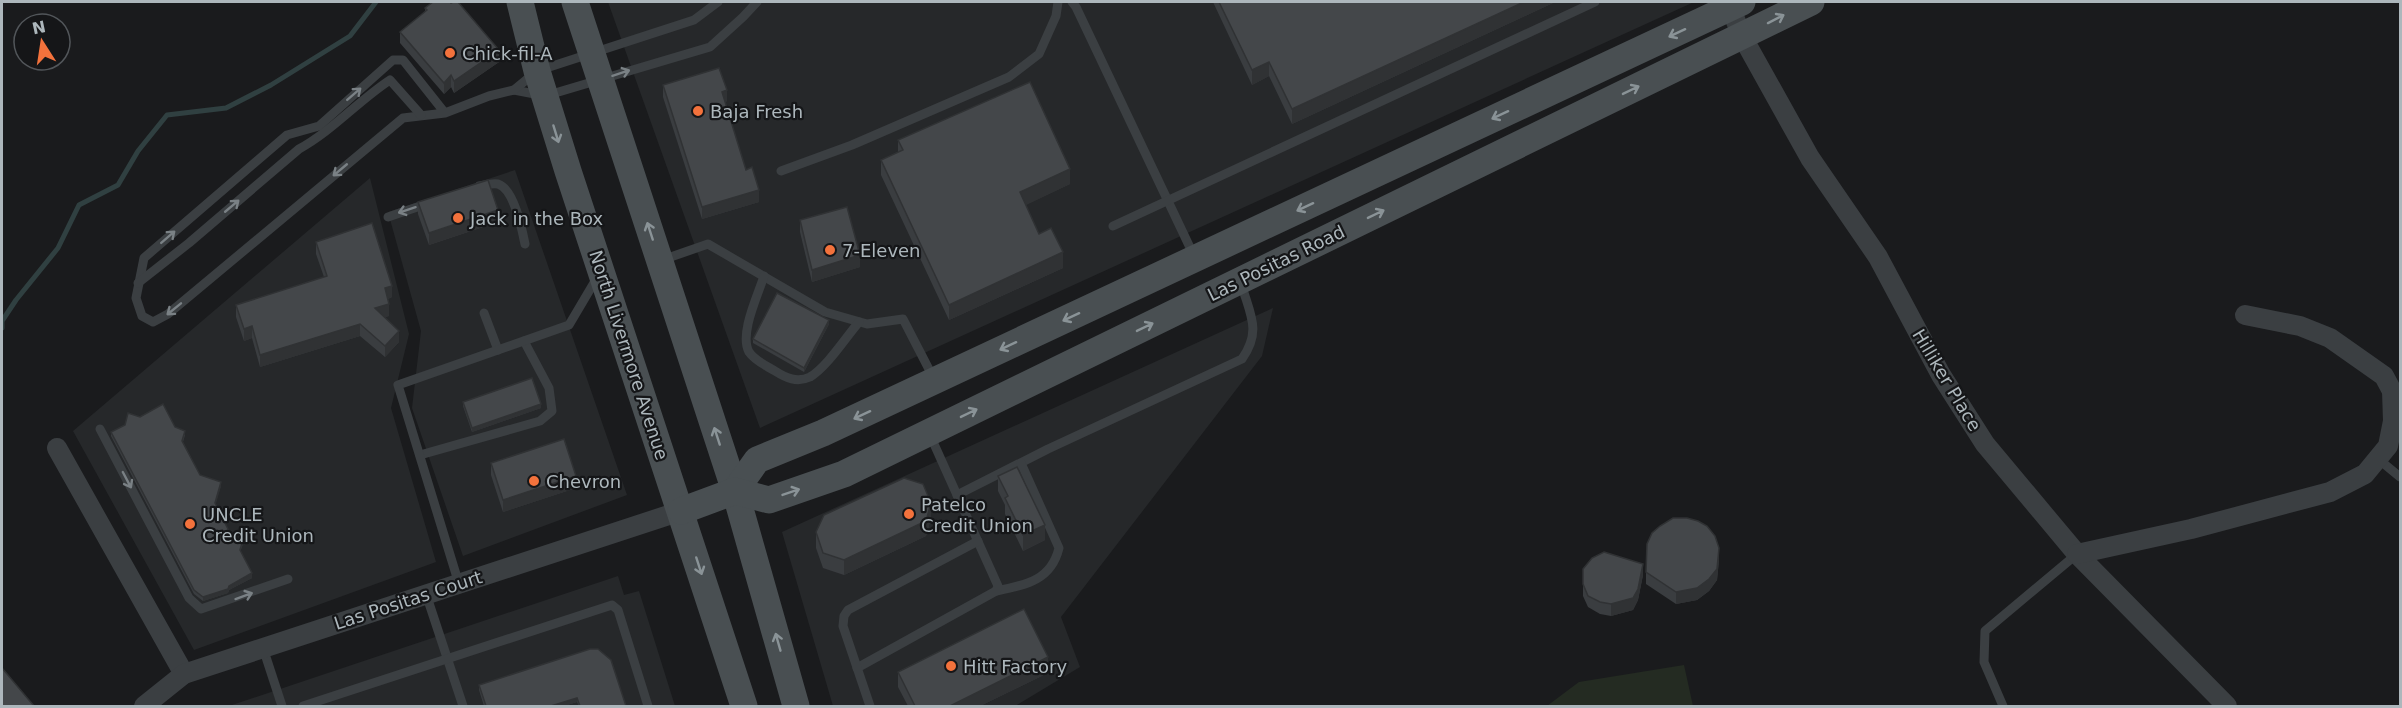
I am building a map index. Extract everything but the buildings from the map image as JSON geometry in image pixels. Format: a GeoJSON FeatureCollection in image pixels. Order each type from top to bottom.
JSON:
{"type":"FeatureCollection","features":[{"type":"Feature","properties":{"kind":"main road","name":"North Livermore Avenue"},"geometry":{"type":"LineString","coordinates":[[520,2],[541,84],[744,706]]}},
{"type":"Feature","properties":{"kind":"main road"},"geometry":{"type":"LineString","coordinates":[[575,2],[735,491],[796,706]]}},
{"type":"Feature","properties":{"kind":"main road","name":"Las Positas Road"},"geometry":{"type":"LineString","coordinates":[[1733,3],[935,381],[823,433],[757,460],[735,491],[769,500],[844,474],[1811,2]]}},
{"type":"Feature","properties":{"kind":"main road"},"geometry":{"type":"LineString","coordinates":[[681,511],[735,491]]}},
{"type":"Feature","properties":{"kind":"street","name":"Hilliker Place"},"geometry":{"type":"LineString","coordinates":[[1733,3],[1742,36],[1810,158],[1878,258],[1941,375],[1979,434],[2077,554],[2228,706]]}},
{"type":"Feature","properties":{"kind":"street"},"geometry":{"type":"LineString","coordinates":[[2077,554],[2191,529],[2330,492],[2365,474],[2388,446],[2393,421],[2392,391],[2384,376],[2330,338],[2300,326],[2245,315]]}},
{"type":"Feature","properties":{"kind":"street"},"geometry":{"type":"LineString","coordinates":[[57,448],[184,674]]}},
{"type":"Feature","properties":{"kind":"street","name":"Las Positas Court"},"geometry":{"type":"LineString","coordinates":[[144,706],[184,674],[681,511]]}},
{"type":"Feature","properties":{"kind":"lane"},"geometry":{"type":"LineString","coordinates":[[514,90],[541,84],[592,53],[694,20],[718,2]]}},
{"type":"Feature","properties":{"kind":"lane"},"geometry":{"type":"LineString","coordinates":[[445,113],[403,60],[393,60],[319,126],[287,135],[144,258],[136,298],[142,316],[153,322],[168,314],[403,118],[445,113],[489,96],[541,84],[600,80],[710,47],[757,2]]}},
{"type":"Feature","properties":{"kind":"lane"},"geometry":{"type":"LineString","coordinates":[[781,171],[852,145],[1009,77],[1039,54],[1056,16],[1058,2]]}},
{"type":"Feature","properties":{"kind":"lane"},"geometry":{"type":"LineString","coordinates":[[1072,2],[1195,258]]}},
{"type":"Feature","properties":{"kind":"lane"},"geometry":{"type":"LineString","coordinates":[[1113,226],[1595,2]]}},
{"type":"Feature","properties":{"kind":"lane"},"geometry":{"type":"LineString","coordinates":[[138,283],[189,243],[299,149],[314,140],[390,80],[422,115]]}},
{"type":"Feature","properties":{"kind":"lane"},"geometry":{"type":"LineString","coordinates":[[469,190],[490,184],[499,184],[505,188],[517,213],[525,244]]}},
{"type":"Feature","properties":{"kind":"lane"},"geometry":{"type":"LineString","coordinates":[[388,217],[439,200]]}},
{"type":"Feature","properties":{"kind":"lane"},"geometry":{"type":"LineString","coordinates":[[660,260],[708,244],[825,312],[867,324],[903,319],[935,381]]}},
{"type":"Feature","properties":{"kind":"lane"},"geometry":{"type":"LineString","coordinates":[[459,584],[398,384],[569,325],[601,271]]}},
{"type":"Feature","properties":{"kind":"lane"},"geometry":{"type":"LineString","coordinates":[[764,276],[747,329],[747,346],[756,359],[791,380],[810,376],[820,368],[859,322]]}},
{"type":"Feature","properties":{"kind":"lane"},"geometry":{"type":"LineString","coordinates":[[957,495],[1242,359],[1251,346],[1254,332],[1240,281]]}},
{"type":"Feature","properties":{"kind":"lane"},"geometry":{"type":"LineString","coordinates":[[484,313],[498,350]]}},
{"type":"Feature","properties":{"kind":"lane"},"geometry":{"type":"LineString","coordinates":[[420,455],[540,421],[552,411],[549,388],[524,341]]}},
{"type":"Feature","properties":{"kind":"lane"},"geometry":{"type":"LineString","coordinates":[[100,429],[189,598],[201,609],[288,579]]}},
{"type":"Feature","properties":{"kind":"lane"},"geometry":{"type":"LineString","coordinates":[[929,433],[998,586],[996,591]]}},
{"type":"Feature","properties":{"kind":"lane"},"geometry":{"type":"LineString","coordinates":[[2378,459],[2400,477]]}},
{"type":"Feature","properties":{"kind":"lane"},"geometry":{"type":"LineString","coordinates":[[857,669],[996,591],[1032,584],[1056,562],[1059,548],[1021,463]]}},
{"type":"Feature","properties":{"kind":"lane"},"geometry":{"type":"LineString","coordinates":[[870,706],[843,626],[844,616],[848,610],[978,541]]}},
{"type":"Feature","properties":{"kind":"lane"},"geometry":{"type":"LineString","coordinates":[[2003,706],[1984,662],[1985,631],[2077,554]]}},
{"type":"Feature","properties":{"kind":"lane"},"geometry":{"type":"LineString","coordinates":[[426,594],[463,706]]}},
{"type":"Feature","properties":{"kind":"lane"},"geometry":{"type":"LineString","coordinates":[[303,706],[612,605],[618,610],[648,706]]}},
{"type":"Feature","properties":{"kind":"lane"},"geometry":{"type":"LineString","coordinates":[[264,648],[282,706]]}},
{"type":"Feature","properties":{"kind":"shaded area"},"geometry":{"type":"Polygon","coordinates":[[[608,2],[1694,2],[760,428],[608,2]]]}},
{"type":"Feature","properties":{"kind":"shaded area"},"geometry":{"type":"Polygon","coordinates":[[[515,170],[627,495],[463,556],[412,408],[421,331],[388,212],[515,170]]]}},
{"type":"Feature","properties":{"kind":"shaded area"},"geometry":{"type":"Polygon","coordinates":[[[370,178],[409,334],[391,408],[436,562],[194,650],[73,431],[370,178]]]}},
{"type":"Feature","properties":{"kind":"shaded area"},"geometry":{"type":"Polygon","coordinates":[[[1273,308],[1262,356],[1061,617],[1080,667],[1015,706],[833,706],[782,532],[1273,308]]]}},
{"type":"Feature","properties":{"kind":"shaded area"},"geometry":{"type":"Polygon","coordinates":[[[618,576],[624,595],[639,591],[675,706],[229,706],[618,576]]]}},
{"type":"Feature","properties":{"kind":"shaded area"},"geometry":{"type":"Polygon","coordinates":[[[1684,665],[1693,706],[1547,706],[1579,682],[1684,665]]]}},
{"type":"Feature","properties":{"kind":"waterway"},"geometry":{"type":"LineString","coordinates":[[2,328],[2,321],[16,300],[58,248],[79,205],[118,185],[138,151],[167,115],[226,108],[271,85],[350,36],[376,2]]}},
{"type":"Feature","properties":{"kind":"place","name":"Chick-fil-A"},"geometry":{"type":"Point","coordinates":[450,53]}},
{"type":"Feature","properties":{"kind":"place","name":"Baja Fresh"},"geometry":{"type":"Point","coordinates":[698,111]}},
{"type":"Feature","properties":{"kind":"place","name":"Jack in the Box"},"geometry":{"type":"Point","coordinates":[458,218]}},
{"type":"Feature","properties":{"kind":"place","name":"7-Eleven"},"geometry":{"type":"Point","coordinates":[830,250]}},
{"type":"Feature","properties":{"kind":"place","name":"Chevron"},"geometry":{"type":"Point","coordinates":[534,481]}},
{"type":"Feature","properties":{"kind":"place","name":"Patelco Credit Union"},"geometry":{"type":"Point","coordinates":[909,514]}},
{"type":"Feature","properties":{"kind":"place","name":"UNCLE Credit Union"},"geometry":{"type":"Point","coordinates":[190,524]}},
{"type":"Feature","properties":{"kind":"place","name":"Hitt Factory"},"geometry":{"type":"Point","coordinates":[951,666]}}]}
